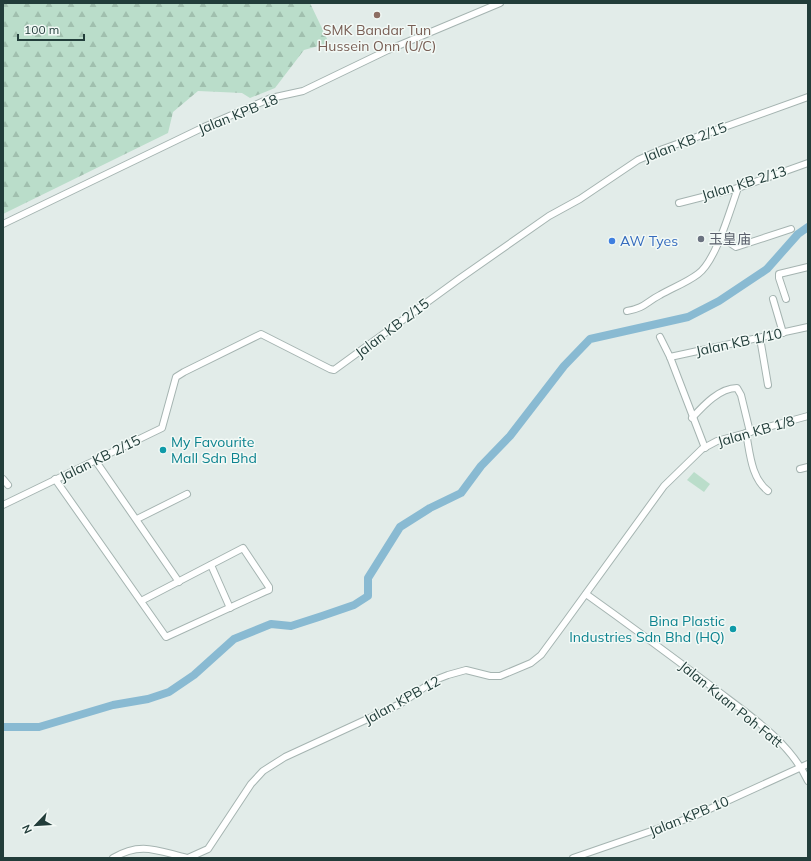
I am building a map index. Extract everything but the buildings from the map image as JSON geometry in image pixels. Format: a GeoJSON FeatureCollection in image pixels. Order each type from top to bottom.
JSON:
{"type":"FeatureCollection","features":[{"type":"Feature","properties":{"kind":"street","name":"Jalan KPB 18"},"geometry":{"type":"LineString","coordinates":[[3,224],[204,126],[271,98],[303,91],[388,50],[500,3]]}},
{"type":"Feature","properties":{"kind":"street","name":"Jalan KB 2/15"},"geometry":{"type":"LineString","coordinates":[[3,505],[162,428],[176,377],[184,372],[262,334],[334,370],[459,278],[536,225],[638,160],[663,149],[808,97]]}},
{"type":"Feature","properties":{"kind":"street","name":"Jalan KB 2/13"},"geometry":{"type":"LineString","coordinates":[[679,203],[738,188],[808,163]]}},
{"type":"Feature","properties":{"kind":"street"},"geometry":{"type":"LineString","coordinates":[[627,311],[645,306],[659,295],[699,274],[709,260],[721,237],[738,188]]}},
{"type":"Feature","properties":{"kind":"street"},"geometry":{"type":"LineString","coordinates":[[721,237],[736,247],[791,229]]}},
{"type":"Feature","properties":{"kind":"street"},"geometry":{"type":"LineString","coordinates":[[786,299],[779,274],[782,272],[808,267]]}},
{"type":"Feature","properties":{"kind":"street"},"geometry":{"type":"LineString","coordinates":[[773,299],[784,333]]}},
{"type":"Feature","properties":{"kind":"street","name":"Jalan KB 1/10"},"geometry":{"type":"LineString","coordinates":[[670,357],[808,327]]}},
{"type":"Feature","properties":{"kind":"street"},"geometry":{"type":"LineString","coordinates":[[660,337],[670,357],[692,418],[705,448]]}},
{"type":"Feature","properties":{"kind":"street"},"geometry":{"type":"LineString","coordinates":[[760,338],[768,385]]}},
{"type":"Feature","properties":{"kind":"street"},"geometry":{"type":"LineString","coordinates":[[692,418],[710,400],[737,388],[742,395],[755,476],[761,486],[768,491]]}},
{"type":"Feature","properties":{"kind":"street","name":"Jalan KB 1/8"},"geometry":{"type":"LineString","coordinates":[[705,448],[717,441],[808,416]]}},
{"type":"Feature","properties":{"kind":"street","name":"Jalan KPB 12"},"geometry":{"type":"LineString","coordinates":[[113,858],[133,848],[146,848],[188,858],[208,849],[252,784],[273,764],[308,746],[345,731],[400,704],[436,680],[448,675],[466,670],[490,676],[500,676],[531,663],[541,654],[664,486],[705,448]]}},
{"type":"Feature","properties":{"kind":"street"},"geometry":{"type":"LineString","coordinates":[[95,460],[179,582]]}},
{"type":"Feature","properties":{"kind":"street"},"geometry":{"type":"LineString","coordinates":[[800,469],[808,467]]}},
{"type":"Feature","properties":{"kind":"street"},"geometry":{"type":"LineString","coordinates":[[3,479],[8,485]]}},
{"type":"Feature","properties":{"kind":"street"},"geometry":{"type":"LineString","coordinates":[[55,479],[166,637],[269,590],[269,587],[243,548],[141,601]]}},
{"type":"Feature","properties":{"kind":"street"},"geometry":{"type":"LineString","coordinates":[[137,519],[187,494]]}},
{"type":"Feature","properties":{"kind":"street"},"geometry":{"type":"LineString","coordinates":[[211,565],[230,608]]}},
{"type":"Feature","properties":{"kind":"street","name":"Jalan Kuan Poh Fatt"},"geometry":{"type":"LineString","coordinates":[[586,594],[678,661],[745,713],[787,749],[801,767],[808,781]]}},
{"type":"Feature","properties":{"kind":"street","name":"Jalan KPB 10"},"geometry":{"type":"LineString","coordinates":[[573,858],[692,817],[808,764]]}},
{"type":"Feature","properties":{"kind":"green space"},"geometry":{"type":"Polygon","coordinates":[[[3,3],[310,3],[329,43],[304,50],[275,88],[250,98],[242,93],[198,91],[173,112],[168,133],[3,214],[3,3]]]}},
{"type":"Feature","properties":{"kind":"green space"},"geometry":{"type":"Polygon","coordinates":[[[694,472],[710,484],[704,492],[687,480],[694,472]]]}},
{"type":"Feature","properties":{"kind":"waterway"},"geometry":{"type":"LineString","coordinates":[[3,727],[39,727],[113,705],[148,699],[169,692],[194,675],[234,639],[271,624],[291,626],[354,605],[368,596],[368,578],[400,527],[430,508],[461,493],[481,466],[510,436],[564,366],[590,339],[688,317],[719,301],[767,269],[798,234],[808,227]]}},
{"type":"Feature","properties":{"kind":"place","name":"SMK Bandar Tun Hussein Onn (U/C)"},"geometry":{"type":"Point","coordinates":[377,15]}},
{"type":"Feature","properties":{"kind":"place","name":"玉皇庙"},"geometry":{"type":"Point","coordinates":[701,239]}},
{"type":"Feature","properties":{"kind":"place","name":"AW Tyes"},"geometry":{"type":"Point","coordinates":[612,241]}},
{"type":"Feature","properties":{"kind":"place","name":"My Favourite Mall Sdn Bhd"},"geometry":{"type":"Point","coordinates":[163,450]}},
{"type":"Feature","properties":{"kind":"place","name":"Bina Plastic Industries Sdn Bhd (HQ)"},"geometry":{"type":"Point","coordinates":[733,629]}}]}
